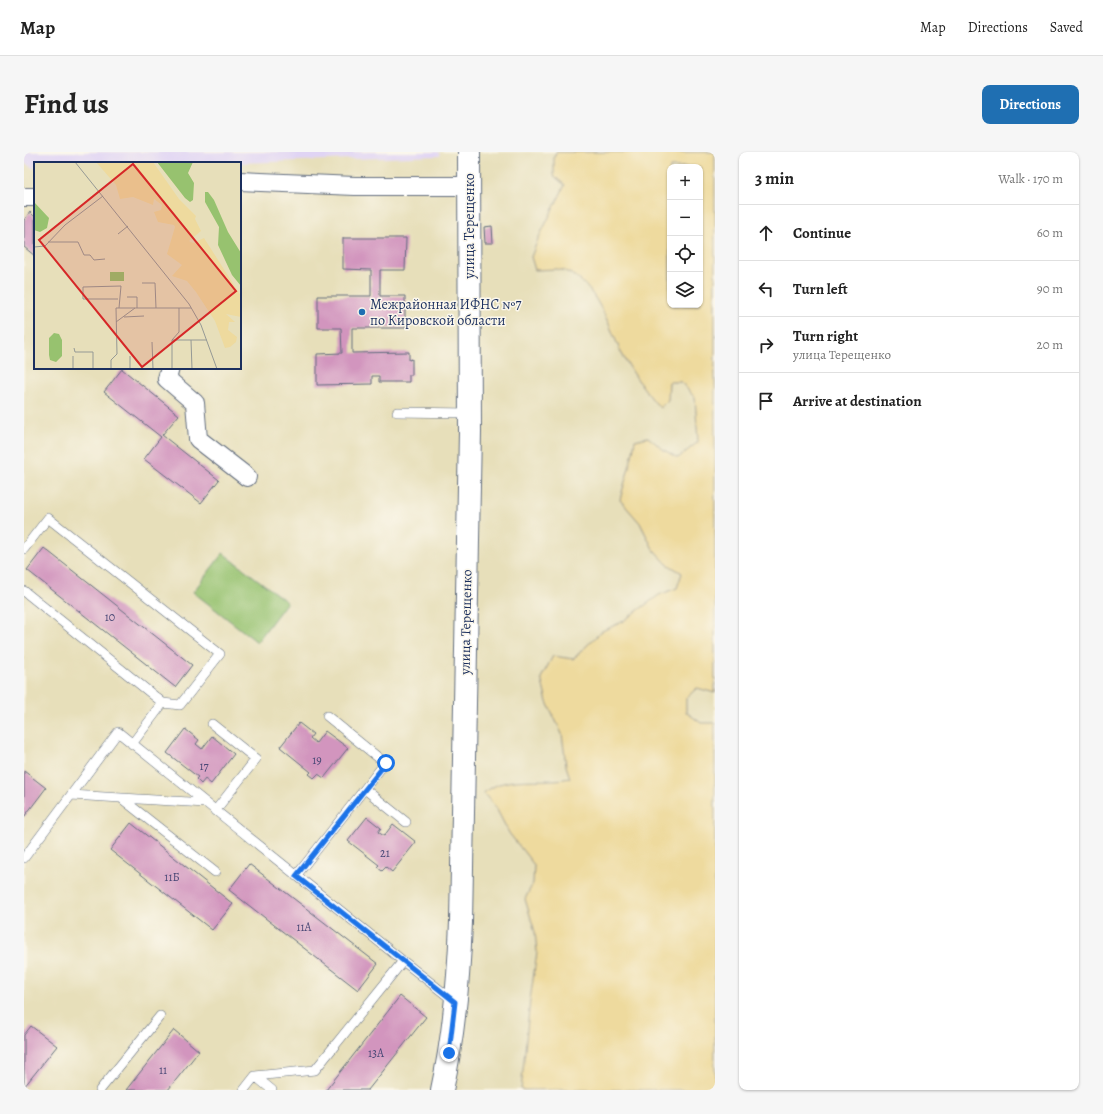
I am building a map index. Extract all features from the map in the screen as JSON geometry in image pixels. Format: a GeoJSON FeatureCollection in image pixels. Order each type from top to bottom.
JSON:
{"type":"FeatureCollection","features":[{"type":"Feature","properties":{"kind":"street","name":"улица Терещенко"},"geometry":{"type":"LineString","coordinates":[[442,1090],[449,1053],[455,1002],[461,922],[470,413],[469,152]]}},
{"type":"Feature","properties":{"kind":"street"},"geometry":{"type":"LineString","coordinates":[[241,181],[355,186],[468,186]]}},
{"type":"Feature","properties":{"kind":"street"},"geometry":{"type":"LineString","coordinates":[[170,369],[167,379],[195,403],[198,439],[247,477]]}},
{"type":"Feature","properties":{"kind":"lane"},"geometry":{"type":"LineString","coordinates":[[397,412],[470,413]]}},
{"type":"Feature","properties":{"kind":"lane"},"geometry":{"type":"LineString","coordinates":[[24,549],[48,518],[220,654],[180,706],[163,703],[24,591]]}},
{"type":"Feature","properties":{"kind":"lane"},"geometry":{"type":"LineString","coordinates":[[132,744],[163,703]]}},
{"type":"Feature","properties":{"kind":"lane"},"geometry":{"type":"LineString","coordinates":[[296,876],[386,763],[327,716]]}},
{"type":"Feature","properties":{"kind":"lane"},"geometry":{"type":"LineString","coordinates":[[212,724],[256,759],[215,810]]}},
{"type":"Feature","properties":{"kind":"lane"},"geometry":{"type":"LineString","coordinates":[[24,858],[118,732],[403,962],[455,1002]]}},
{"type":"Feature","properties":{"kind":"lane"},"geometry":{"type":"LineString","coordinates":[[366,790],[406,822]]}},
{"type":"Feature","properties":{"kind":"lane"},"geometry":{"type":"LineString","coordinates":[[71,795],[206,803]]}},
{"type":"Feature","properties":{"kind":"lane"},"geometry":{"type":"LineString","coordinates":[[121,798],[215,872]]}},
{"type":"Feature","properties":{"kind":"lane"},"geometry":{"type":"LineString","coordinates":[[244,1090],[255,1076],[315,1070],[403,962]]}},
{"type":"Feature","properties":{"kind":"lane"},"geometry":{"type":"LineString","coordinates":[[100,1090],[160,1016]]}},
{"type":"Feature","properties":{"kind":"lane"},"geometry":{"type":"LineString","coordinates":[[255,1076],[272,1090]]}},
{"type":"Feature","properties":{"kind":"shaded area"},"geometry":{"type":"Polygon","coordinates":[[[24,152],[439,152],[440,156],[241,163],[34,162],[34,168],[24,163],[24,152]]]}},
{"type":"Feature","properties":{"kind":"green space"},"geometry":{"type":"Polygon","coordinates":[[[223,553],[287,602],[257,642],[193,592],[223,553]]]}},
{"type":"Feature","properties":{"kind":"sand"},"geometry":{"type":"Polygon","coordinates":[[[556,152],[715,152],[715,693],[697,688],[686,698],[686,712],[701,723],[715,723],[715,1090],[521,1090],[530,1000],[537,952],[535,932],[525,899],[533,883],[534,865],[509,833],[495,806],[483,793],[499,784],[508,782],[570,778],[566,766],[562,734],[547,702],[541,678],[553,656],[573,659],[602,631],[622,622],[659,595],[677,588],[682,573],[667,564],[653,549],[640,523],[620,500],[635,440],[648,437],[664,450],[678,458],[698,442],[695,398],[681,382],[669,382],[668,400],[660,408],[628,365],[597,301],[580,280],[569,273],[557,269],[535,270],[531,257],[538,239],[565,185],[554,176],[554,157],[556,152]]]}},
{"type":"Feature","properties":{"kind":"building"},"geometry":{"type":"Polygon","coordinates":[[[30,212],[34,216],[34,255],[24,247],[24,220],[30,212]]]}},
{"type":"Feature","properties":{"kind":"building"},"geometry":{"type":"Polygon","coordinates":[[[492,226],[493,243],[485,243],[484,227],[492,226]]]}},
{"type":"Feature","properties":{"kind":"building","name":"Межрайонная ИФНС №7 по Кировской области"},"geometry":{"type":"Polygon","coordinates":[[[343,238],[406,238],[405,270],[380,270],[380,296],[405,296],[405,328],[352,328],[352,353],[409,352],[409,360],[412,359],[412,375],[409,375],[409,382],[379,382],[379,376],[372,376],[372,384],[317,385],[317,354],[342,353],[341,328],[318,328],[318,296],[371,296],[371,270],[343,269],[343,238]]]}},
{"type":"Feature","properties":{"kind":"building"},"geometry":{"type":"Polygon","coordinates":[[[122,369],[179,415],[162,435],[219,480],[201,503],[144,459],[161,437],[104,392],[122,369]]]}},
{"type":"Feature","properties":{"kind":"building"},"geometry":{"type":"Polygon","coordinates":[[[44,548],[192,665],[175,687],[27,570],[44,548]]]}},
{"type":"Feature","properties":{"kind":"building"},"geometry":{"type":"Polygon","coordinates":[[[299,723],[313,734],[310,738],[316,743],[325,731],[348,748],[324,778],[318,774],[314,778],[309,774],[311,772],[280,747],[299,723]]]}},
{"type":"Feature","properties":{"kind":"building"},"geometry":{"type":"Polygon","coordinates":[[[185,729],[199,740],[196,744],[202,749],[212,736],[234,754],[211,784],[205,779],[201,784],[196,779],[198,777],[167,753],[185,729]]]}},
{"type":"Feature","properties":{"kind":"building"},"geometry":{"type":"Polygon","coordinates":[[[24,771],[46,788],[24,817],[24,771]]]}},
{"type":"Feature","properties":{"kind":"building"},"geometry":{"type":"Polygon","coordinates":[[[367,817],[381,828],[378,832],[384,836],[393,824],[416,842],[392,872],[386,867],[382,871],[377,867],[379,865],[348,841],[367,817]]]}},
{"type":"Feature","properties":{"kind":"building"},"geometry":{"type":"Polygon","coordinates":[[[131,823],[233,904],[212,930],[110,850],[131,823]]]}},
{"type":"Feature","properties":{"kind":"building"},"geometry":{"type":"Polygon","coordinates":[[[249,864],[378,964],[358,990],[229,890],[249,864]]]}},
{"type":"Feature","properties":{"kind":"building"},"geometry":{"type":"Polygon","coordinates":[[[400,996],[426,1017],[368,1090],[326,1090],[400,996]]]}},
{"type":"Feature","properties":{"kind":"building"},"geometry":{"type":"Polygon","coordinates":[[[31,1026],[57,1046],[24,1087],[24,1035],[31,1026]]]}},
{"type":"Feature","properties":{"kind":"building"},"geometry":{"type":"Polygon","coordinates":[[[174,1030],[199,1051],[168,1090],[126,1090],[174,1030]]]}},
{"type":"Feature","properties":{"kind":"place","name":"Межрайонная ИФНС №7 по Кировской области"},"geometry":{"type":"Point","coordinates":[362,312]}},
{"type":"Feature","properties":{"kind":"route"},"geometry":{"type":"LineString","coordinates":[[386,763],[296,876],[455,1002],[449,1053]]}}]}
